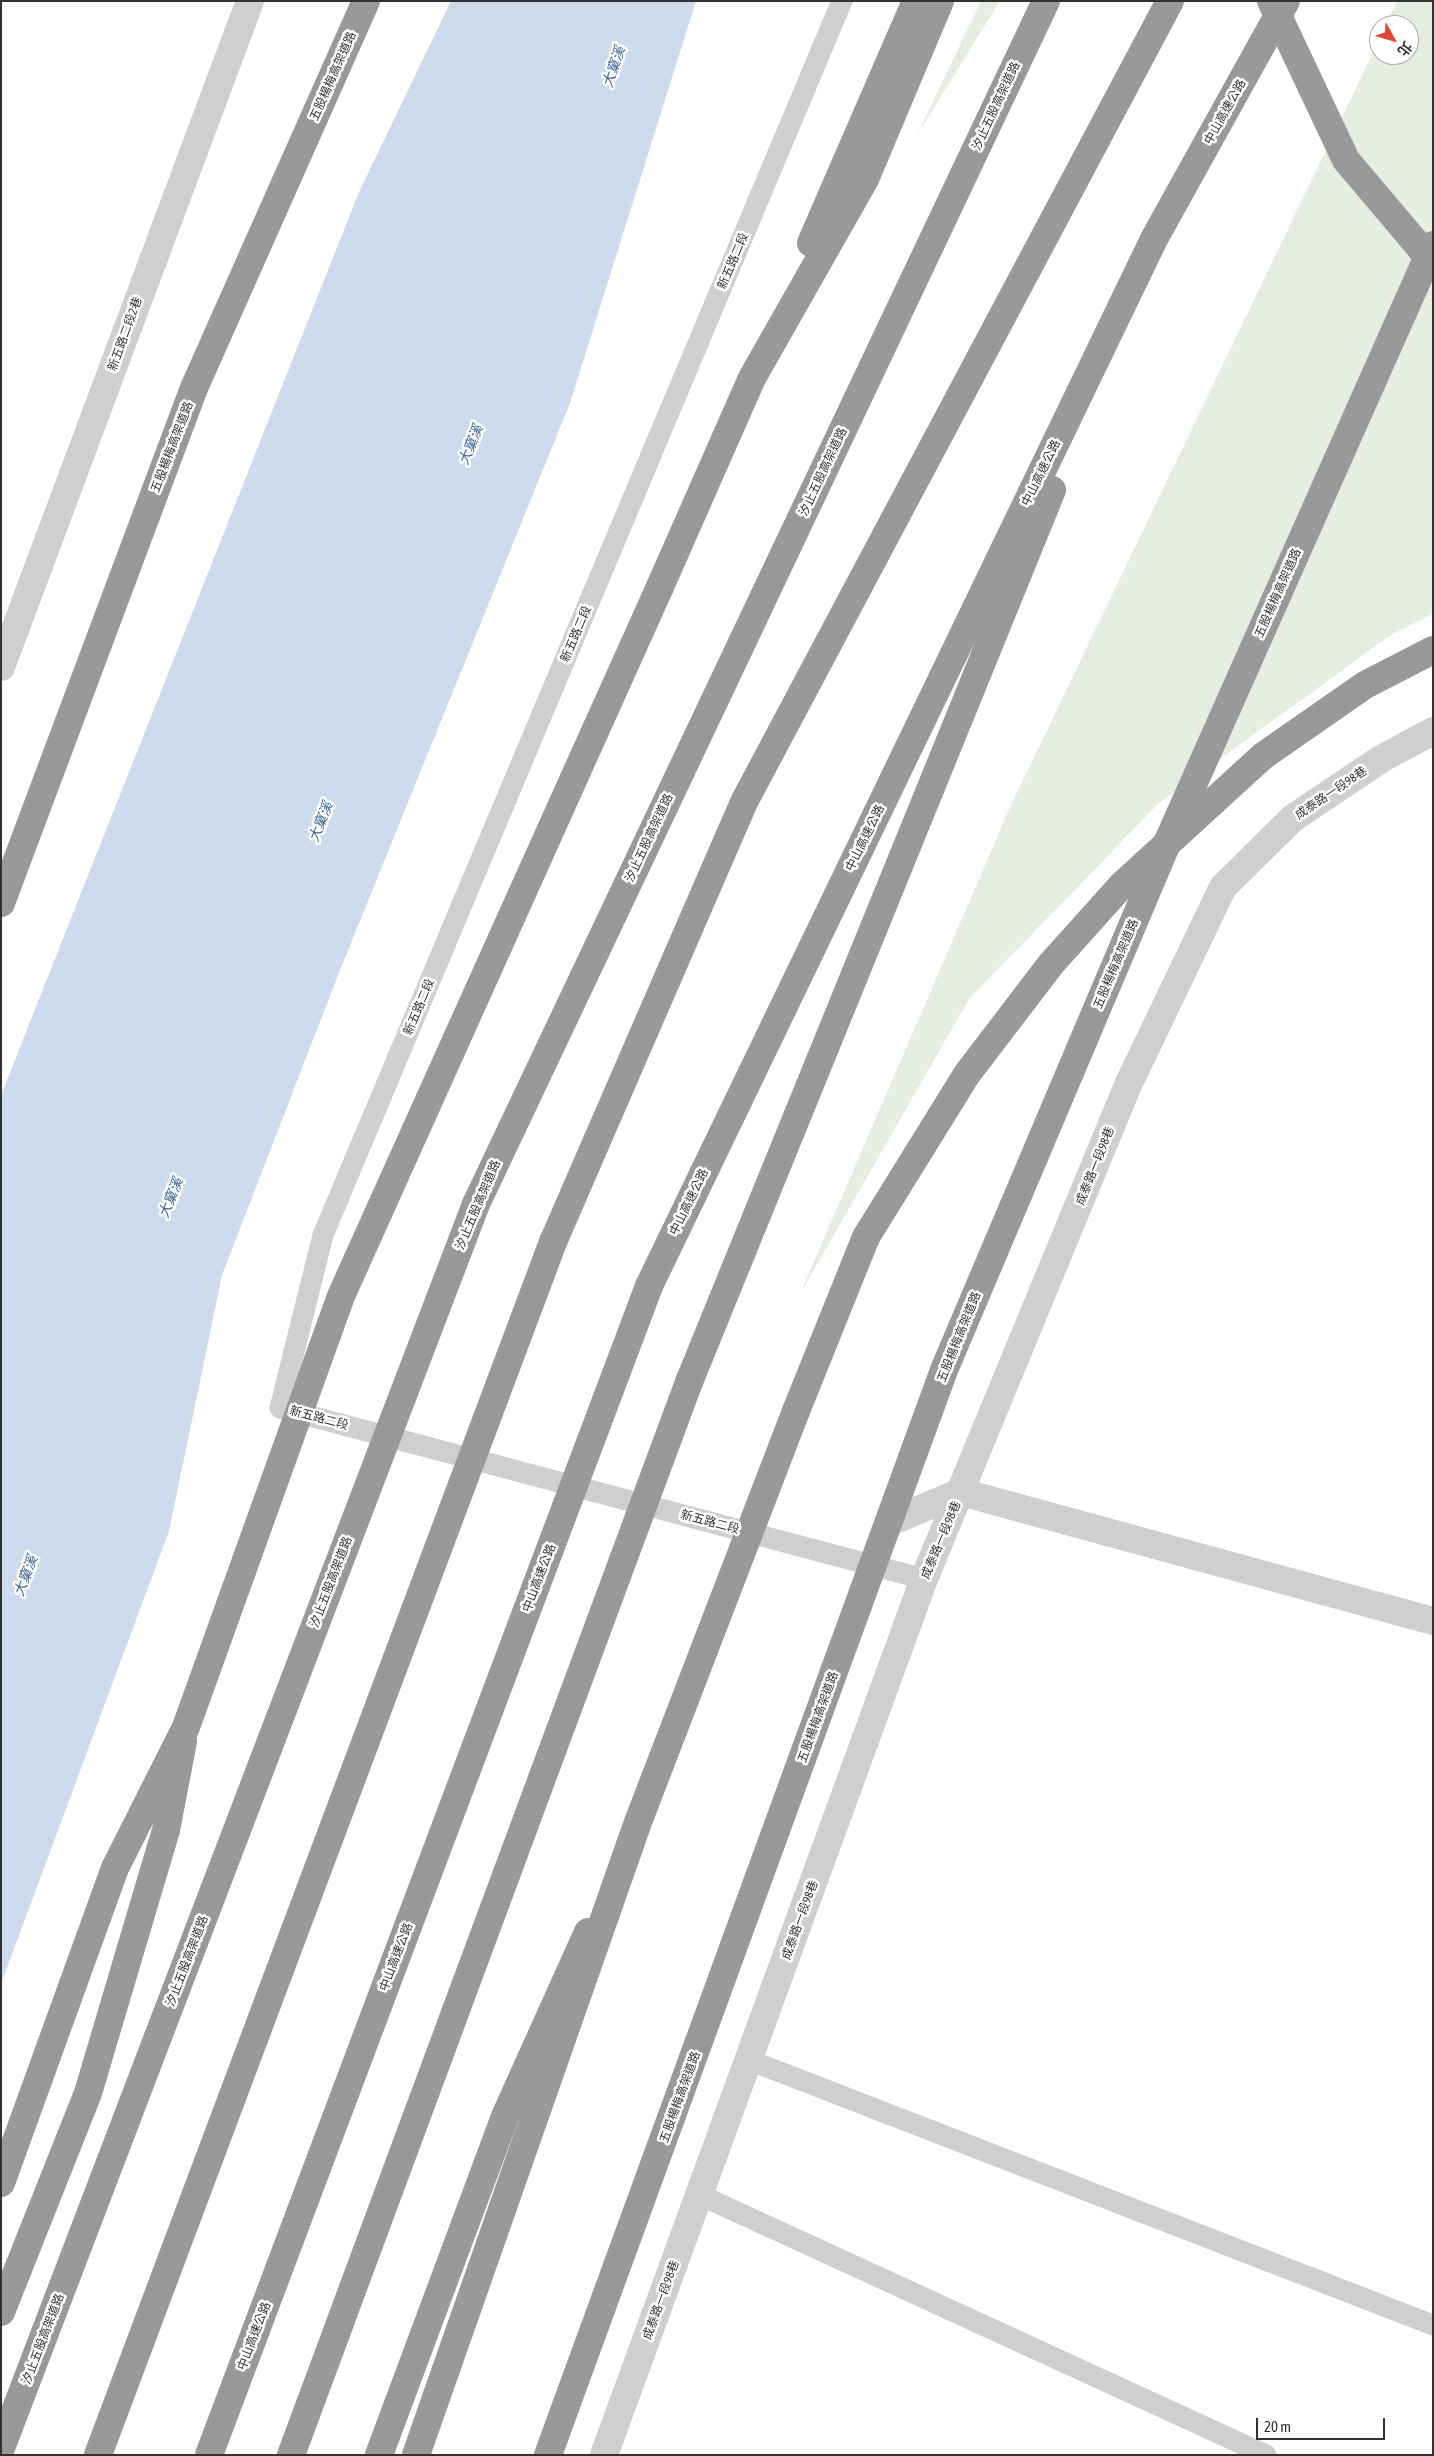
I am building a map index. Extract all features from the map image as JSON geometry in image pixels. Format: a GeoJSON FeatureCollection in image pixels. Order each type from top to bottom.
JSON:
{"type":"FeatureCollection","features":[{"type":"Feature","properties":{"kind":"highway","name":"五股楊梅高架道路"},"geometry":{"type":"LineString","coordinates":[[1,903],[194,388],[366,1]]}},
{"type":"Feature","properties":{"kind":"highway"},"geometry":{"type":"LineString","coordinates":[[1,2183],[116,1868],[186,1727],[341,1296],[659,589],[916,1]]}},
{"type":"Feature","properties":{"kind":"highway"},"geometry":{"type":"LineString","coordinates":[[752,378],[864,179],[940,1]]}},
{"type":"Feature","properties":{"kind":"highway","name":"汐止五股高架道路"},"geometry":{"type":"LineString","coordinates":[[1,2448],[476,1204],[1046,1]]}},
{"type":"Feature","properties":{"kind":"highway"},"geometry":{"type":"LineString","coordinates":[[98,2455],[553,1242],[744,802],[1170,1]]}},
{"type":"Feature","properties":{"kind":"highway"},"geometry":{"type":"LineString","coordinates":[[1271,1],[1346,160],[1412,241],[1433,262]]}},
{"type":"Feature","properties":{"kind":"highway","name":"中山高速公路"},"geometry":{"type":"LineString","coordinates":[[209,2455],[649,1286],[1154,239],[1286,1]]}},
{"type":"Feature","properties":{"kind":"highway"},"geometry":{"type":"LineString","coordinates":[[292,2455],[688,1382],[1154,239]]}},
{"type":"Feature","properties":{"kind":"highway","name":"五股楊梅高架道路"},"geometry":{"type":"LineString","coordinates":[[548,2455],[944,1370],[1168,841],[1433,245]]}},
{"type":"Feature","properties":{"kind":"highway"},"geometry":{"type":"LineString","coordinates":[[416,2455],[638,1822],[796,1411],[866,1237],[967,1074],[1051,964],[1122,886],[1263,756],[1365,685],[1433,650]]}},
{"type":"Feature","properties":{"kind":"highway"},"geometry":{"type":"LineString","coordinates":[[1365,685],[1433,660]]}},
{"type":"Feature","properties":{"kind":"highway"},"geometry":{"type":"LineString","coordinates":[[1,2312],[88,2093],[166,1830],[186,1727]]}},
{"type":"Feature","properties":{"kind":"highway"},"geometry":{"type":"LineString","coordinates":[[379,2455],[506,2114],[638,1822]]}},
{"type":"Feature","properties":{"kind":"street","name":"新五路二段2巷"},"geometry":{"type":"LineString","coordinates":[[1,667],[250,1]]}},
{"type":"Feature","properties":{"kind":"street","name":"成泰路一段98巷"},"geometry":{"type":"LineString","coordinates":[[604,2455],[924,1579],[1128,1085],[1223,887],[1293,818],[1381,759],[1433,731]]}},
{"type":"Feature","properties":{"kind":"street"},"geometry":{"type":"LineString","coordinates":[[888,1523],[961,1492],[1433,1621]]}},
{"type":"Feature","properties":{"kind":"lane","name":"新五路二段"},"geometry":{"type":"LineString","coordinates":[[842,1],[323,1235],[280,1408],[924,1579]]}},
{"type":"Feature","properties":{"kind":"lane"},"geometry":{"type":"LineString","coordinates":[[749,2060],[1433,2325]]}},
{"type":"Feature","properties":{"kind":"lane"},"geometry":{"type":"LineString","coordinates":[[700,2195],[1266,2455]]}},
{"type":"Feature","properties":{"kind":"shaded area"},"geometry":{"type":"Polygon","coordinates":[[[981,1],[1000,1],[917,135],[981,1]]]}},
{"type":"Feature","properties":{"kind":"shaded area"},"geometry":{"type":"Polygon","coordinates":[[[1397,1],[1433,1],[1433,614],[1391,635],[1159,803],[969,999],[800,1294],[1011,805],[1369,61],[1369,65],[1419,65],[1419,15],[1391,15],[1397,1]]]}},
{"type":"Feature","properties":{"kind":"water","name":"大窠溪"},"geometry":{"type":"Polygon","coordinates":[[[451,1],[696,1],[570,403],[340,970],[222,1275],[169,1531],[1,1984],[1,1095],[359,192],[451,1]]]}}]}
